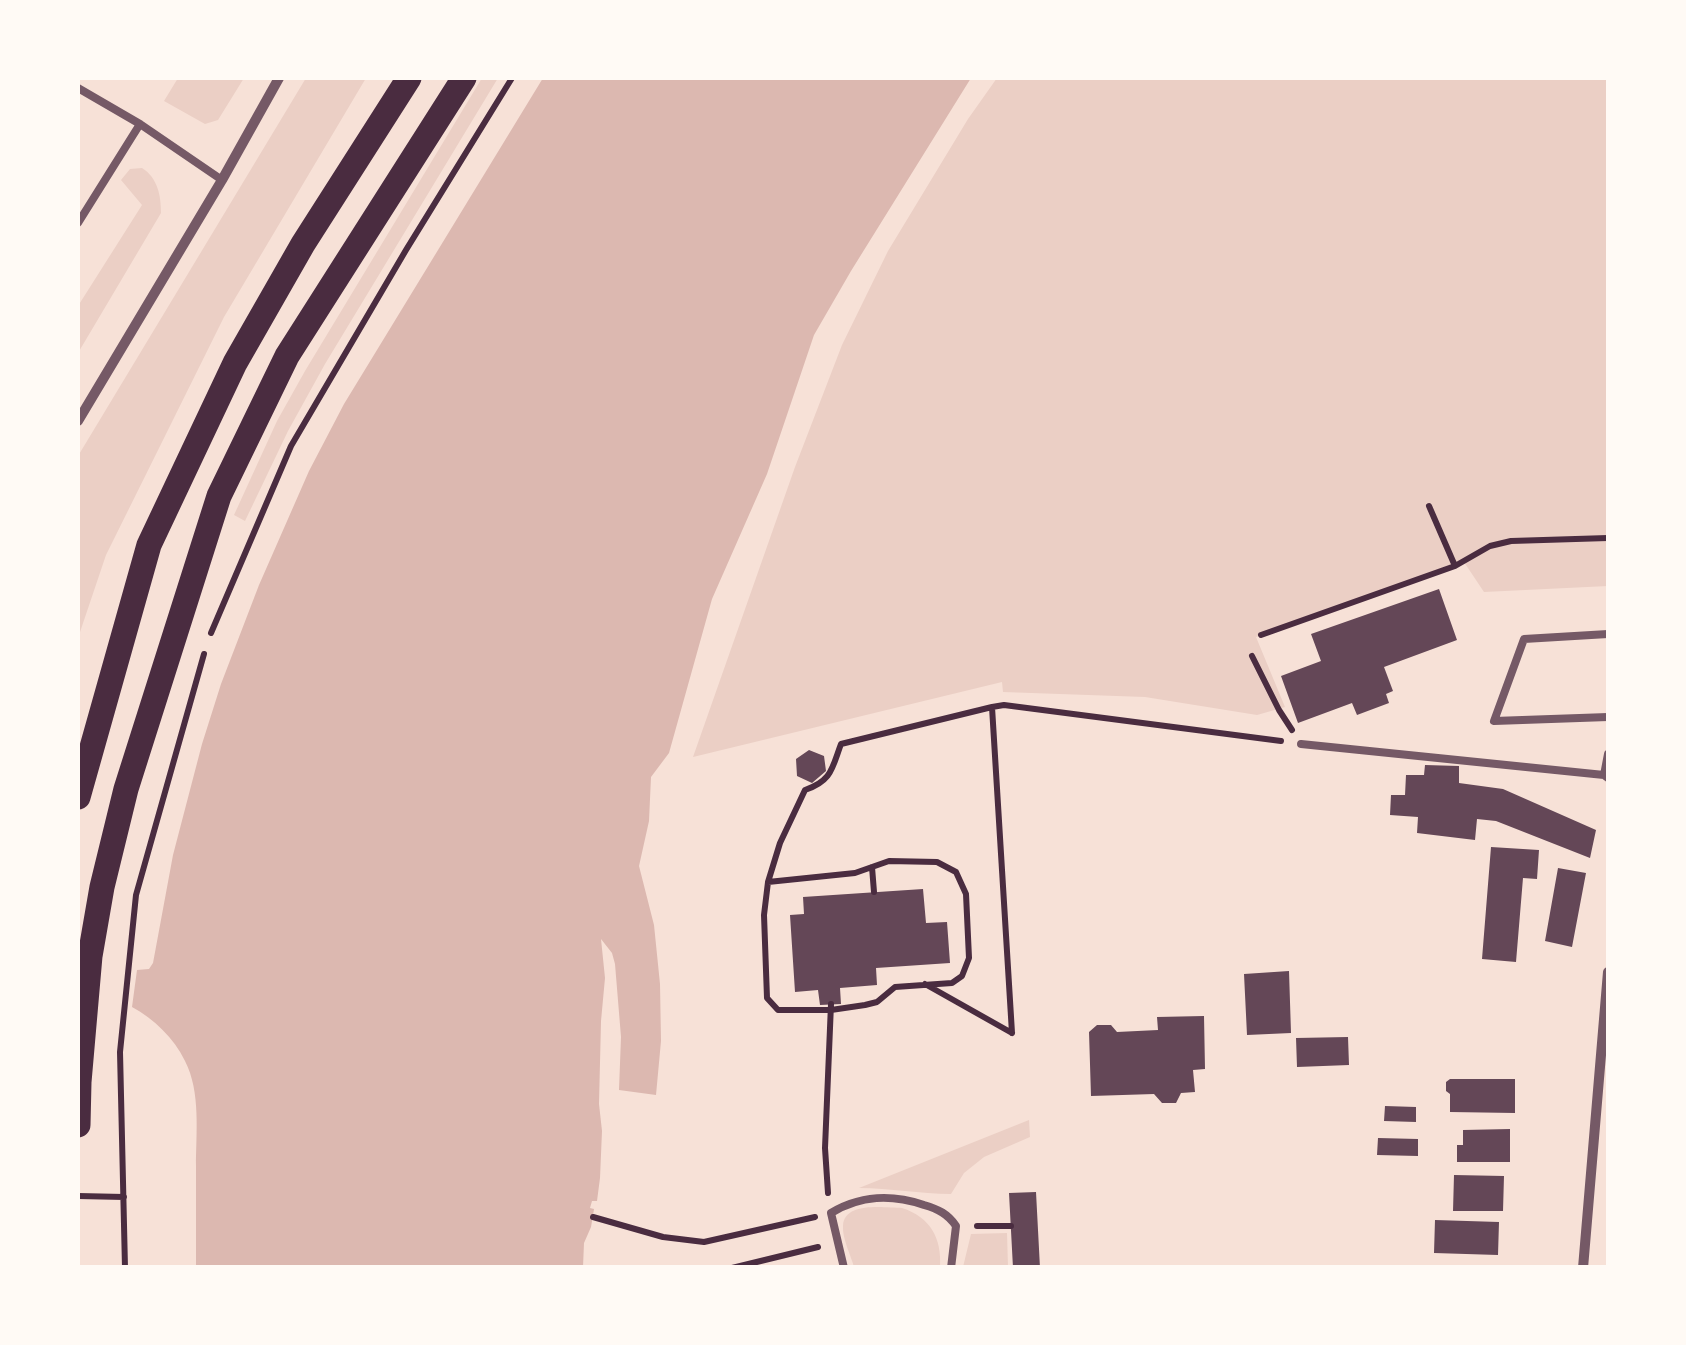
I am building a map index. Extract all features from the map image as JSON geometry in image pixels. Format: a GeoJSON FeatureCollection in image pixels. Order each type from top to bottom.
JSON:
{"type":"FeatureCollection","features":[{"type":"Feature","properties":{"kind":"main road"},"geometry":{"type":"LineString","coordinates":[[78,797],[149,545],[235,363],[303,244],[410,78]]}},
{"type":"Feature","properties":{"kind":"main road"},"geometry":{"type":"LineString","coordinates":[[78,1125],[78,1082],[90,956],[102,887],[126,788],[219,496],[287,356],[464,78]]}},
{"type":"Feature","properties":{"kind":"street"},"geometry":{"type":"LineString","coordinates":[[78,421],[280,78]]}},
{"type":"Feature","properties":{"kind":"street"},"geometry":{"type":"LineString","coordinates":[[1583,1268],[1608,972]]}},
{"type":"Feature","properties":{"kind":"lane"},"geometry":{"type":"LineString","coordinates":[[78,88],[140,124],[222,180]]}},
{"type":"Feature","properties":{"kind":"lane"},"geometry":{"type":"LineString","coordinates":[[78,223],[140,124]]}},
{"type":"Feature","properties":{"kind":"lane"},"geometry":{"type":"LineString","coordinates":[[1608,634],[1524,639],[1494,721],[1608,718]]}},
{"type":"Feature","properties":{"kind":"lane"},"geometry":{"type":"LineString","coordinates":[[1301,744],[1606,776],[1608,754]]}},
{"type":"Feature","properties":{"kind":"lane"},"geometry":{"type":"LineString","coordinates":[[844,1268],[831,1213],[847,1203],[879,1196],[940,1210],[956,1226],[951,1268]]}},
{"type":"Feature","properties":{"kind":"path"},"geometry":{"type":"LineString","coordinates":[[210,636],[290,446],[512,78]]}},
{"type":"Feature","properties":{"kind":"path"},"geometry":{"type":"LineString","coordinates":[[1429,506],[1455,566]]}},
{"type":"Feature","properties":{"kind":"path"},"geometry":{"type":"LineString","coordinates":[[1261,636],[1455,566],[1490,546],[1511,541],[1608,538]]}},
{"type":"Feature","properties":{"kind":"path"},"geometry":{"type":"LineString","coordinates":[[125,1268],[120,1052],[136,896],[204,654]]}},
{"type":"Feature","properties":{"kind":"path"},"geometry":{"type":"LineString","coordinates":[[1252,656],[1301,744]]}},
{"type":"Feature","properties":{"kind":"path"},"geometry":{"type":"LineString","coordinates":[[768,882],[855,873],[889,861],[937,862],[956,872],[966,894],[969,958],[962,976],[952,982],[896,987],[877,1002],[778,1010],[768,998],[764,915],[768,882],[780,843],[805,790],[828,780],[842,744],[1004,705],[1301,744]]}},
{"type":"Feature","properties":{"kind":"path"},"geometry":{"type":"LineString","coordinates":[[924,984],[1012,1033],[992,707]]}},
{"type":"Feature","properties":{"kind":"path"},"geometry":{"type":"LineString","coordinates":[[872,867],[874,892]]}},
{"type":"Feature","properties":{"kind":"path"},"geometry":{"type":"LineString","coordinates":[[593,1218],[693,1242],[831,1213],[825,1148],[831,1007]]}},
{"type":"Feature","properties":{"kind":"path"},"geometry":{"type":"LineString","coordinates":[[78,1196],[124,1197]]}},
{"type":"Feature","properties":{"kind":"path"},"geometry":{"type":"LineString","coordinates":[[956,1226],[1011,1226]]}},
{"type":"Feature","properties":{"kind":"path"},"geometry":{"type":"LineString","coordinates":[[732,1268],[838,1242]]}},
{"type":"Feature","properties":{"kind":"path"},"geometry":{"type":"LineString","coordinates":[[774,1257],[777,1268]]}},
{"type":"Feature","properties":{"kind":"shaded area"},"geometry":{"type":"Polygon","coordinates":[[[178,78],[244,78],[218,120],[205,124],[164,101],[178,78]]]}},
{"type":"Feature","properties":{"kind":"shaded area"},"geometry":{"type":"Polygon","coordinates":[[[306,78],[366,78],[224,317],[106,555],[78,638],[78,456],[306,78]]]}},
{"type":"Feature","properties":{"kind":"shaded area"},"geometry":{"type":"Polygon","coordinates":[[[482,78],[498,78],[325,364],[245,521],[234,515],[277,421],[305,371],[482,78]]]}},
{"type":"Feature","properties":{"kind":"shaded area"},"geometry":{"type":"Polygon","coordinates":[[[543,78],[971,78],[814,335],[767,474],[712,599],[669,753],[651,777],[649,821],[639,866],[654,925],[660,984],[661,1041],[656,1095],[619,1090],[621,1037],[615,964],[601,939],[605,978],[600,1178],[597,1201],[592,1201],[590,1208],[594,1209],[584,1243],[583,1267],[196,1267],[197,1127],[190,1073],[169,1037],[132,1007],[137,970],[149,969],[153,963],[173,855],[202,744],[259,585],[309,471],[344,404],[543,78]]]}},
{"type":"Feature","properties":{"kind":"shaded area"},"geometry":{"type":"Polygon","coordinates":[[[997,78],[1608,78],[1608,586],[1484,592],[1464,562],[1256,637],[1285,707],[1257,715],[1145,697],[1003,692],[1002,682],[693,757],[842,345],[888,251],[997,78]]]}},
{"type":"Feature","properties":{"kind":"shaded area"},"geometry":{"type":"Polygon","coordinates":[[[142,168],[158,188],[161,213],[78,353],[78,306],[142,205],[121,180],[130,169],[142,168]]]}},
{"type":"Feature","properties":{"kind":"shaded area"},"geometry":{"type":"Polygon","coordinates":[[[1029,1120],[1030,1137],[984,1157],[964,1173],[951,1194],[859,1188],[1029,1120]]]}},
{"type":"Feature","properties":{"kind":"shaded area"},"geometry":{"type":"Polygon","coordinates":[[[902,1208],[920,1217],[932,1230],[939,1247],[940,1267],[854,1267],[844,1236],[845,1218],[858,1209],[902,1208]]]}},
{"type":"Feature","properties":{"kind":"shaded area"},"geometry":{"type":"Polygon","coordinates":[[[1007,1233],[1008,1267],[963,1267],[971,1234],[1007,1233]]]}},
{"type":"Feature","properties":{"kind":"building"},"geometry":{"type":"Polygon","coordinates":[[[1439,589],[1457,640],[1384,667],[1393,691],[1386,694],[1389,703],[1357,715],[1352,703],[1298,723],[1281,676],[1321,661],[1311,634],[1439,589]]]}},
{"type":"Feature","properties":{"kind":"building"},"geometry":{"type":"Polygon","coordinates":[[[809,750],[824,756],[826,771],[812,783],[797,776],[796,759],[809,750]]]}},
{"type":"Feature","properties":{"kind":"building"},"geometry":{"type":"Polygon","coordinates":[[[1425,765],[1459,766],[1459,783],[1503,789],[1596,830],[1590,858],[1496,821],[1477,819],[1475,840],[1417,833],[1418,817],[1390,815],[1391,795],[1405,795],[1406,775],[1424,775],[1425,765]]]}},
{"type":"Feature","properties":{"kind":"building"},"geometry":{"type":"Polygon","coordinates":[[[1491,847],[1539,850],[1537,879],[1523,878],[1516,962],[1482,959],[1491,847]]]}},
{"type":"Feature","properties":{"kind":"building"},"geometry":{"type":"Polygon","coordinates":[[[1558,868],[1586,873],[1572,947],[1545,941],[1558,868]]]}},
{"type":"Feature","properties":{"kind":"building"},"geometry":{"type":"Polygon","coordinates":[[[923,889],[926,923],[947,922],[950,963],[876,968],[877,985],[840,988],[841,1004],[820,1005],[818,990],[795,992],[790,915],[804,914],[803,897],[923,889]]]}},
{"type":"Feature","properties":{"kind":"building"},"geometry":{"type":"Polygon","coordinates":[[[1289,971],[1291,1033],[1247,1035],[1244,974],[1289,971]]]}},
{"type":"Feature","properties":{"kind":"building"},"geometry":{"type":"Polygon","coordinates":[[[1204,1016],[1205,1069],[1193,1070],[1195,1092],[1181,1093],[1176,1103],[1162,1103],[1154,1094],[1091,1096],[1089,1032],[1097,1025],[1111,1025],[1117,1032],[1158,1030],[1157,1017],[1204,1016]]]}},
{"type":"Feature","properties":{"kind":"building"},"geometry":{"type":"Polygon","coordinates":[[[1348,1037],[1349,1065],[1297,1067],[1296,1038],[1348,1037]]]}},
{"type":"Feature","properties":{"kind":"building"},"geometry":{"type":"Polygon","coordinates":[[[1515,1079],[1515,1113],[1450,1112],[1446,1082],[1515,1079]]]}},
{"type":"Feature","properties":{"kind":"building"},"geometry":{"type":"Polygon","coordinates":[[[1385,1106],[1416,1107],[1416,1122],[1384,1121],[1385,1106]]]}},
{"type":"Feature","properties":{"kind":"building"},"geometry":{"type":"Polygon","coordinates":[[[1510,1129],[1510,1162],[1457,1162],[1457,1145],[1463,1145],[1463,1130],[1510,1129]]]}},
{"type":"Feature","properties":{"kind":"building"},"geometry":{"type":"Polygon","coordinates":[[[1378,1138],[1418,1139],[1418,1156],[1377,1155],[1378,1138]]]}},
{"type":"Feature","properties":{"kind":"building"},"geometry":{"type":"Polygon","coordinates":[[[1454,1175],[1504,1176],[1503,1211],[1453,1211],[1454,1175]]]}},
{"type":"Feature","properties":{"kind":"building"},"geometry":{"type":"Polygon","coordinates":[[[1036,1192],[1040,1268],[1013,1268],[1009,1193],[1036,1192]]]}},
{"type":"Feature","properties":{"kind":"building"},"geometry":{"type":"Polygon","coordinates":[[[1435,1220],[1499,1222],[1498,1255],[1434,1253],[1435,1220]]]}}]}
